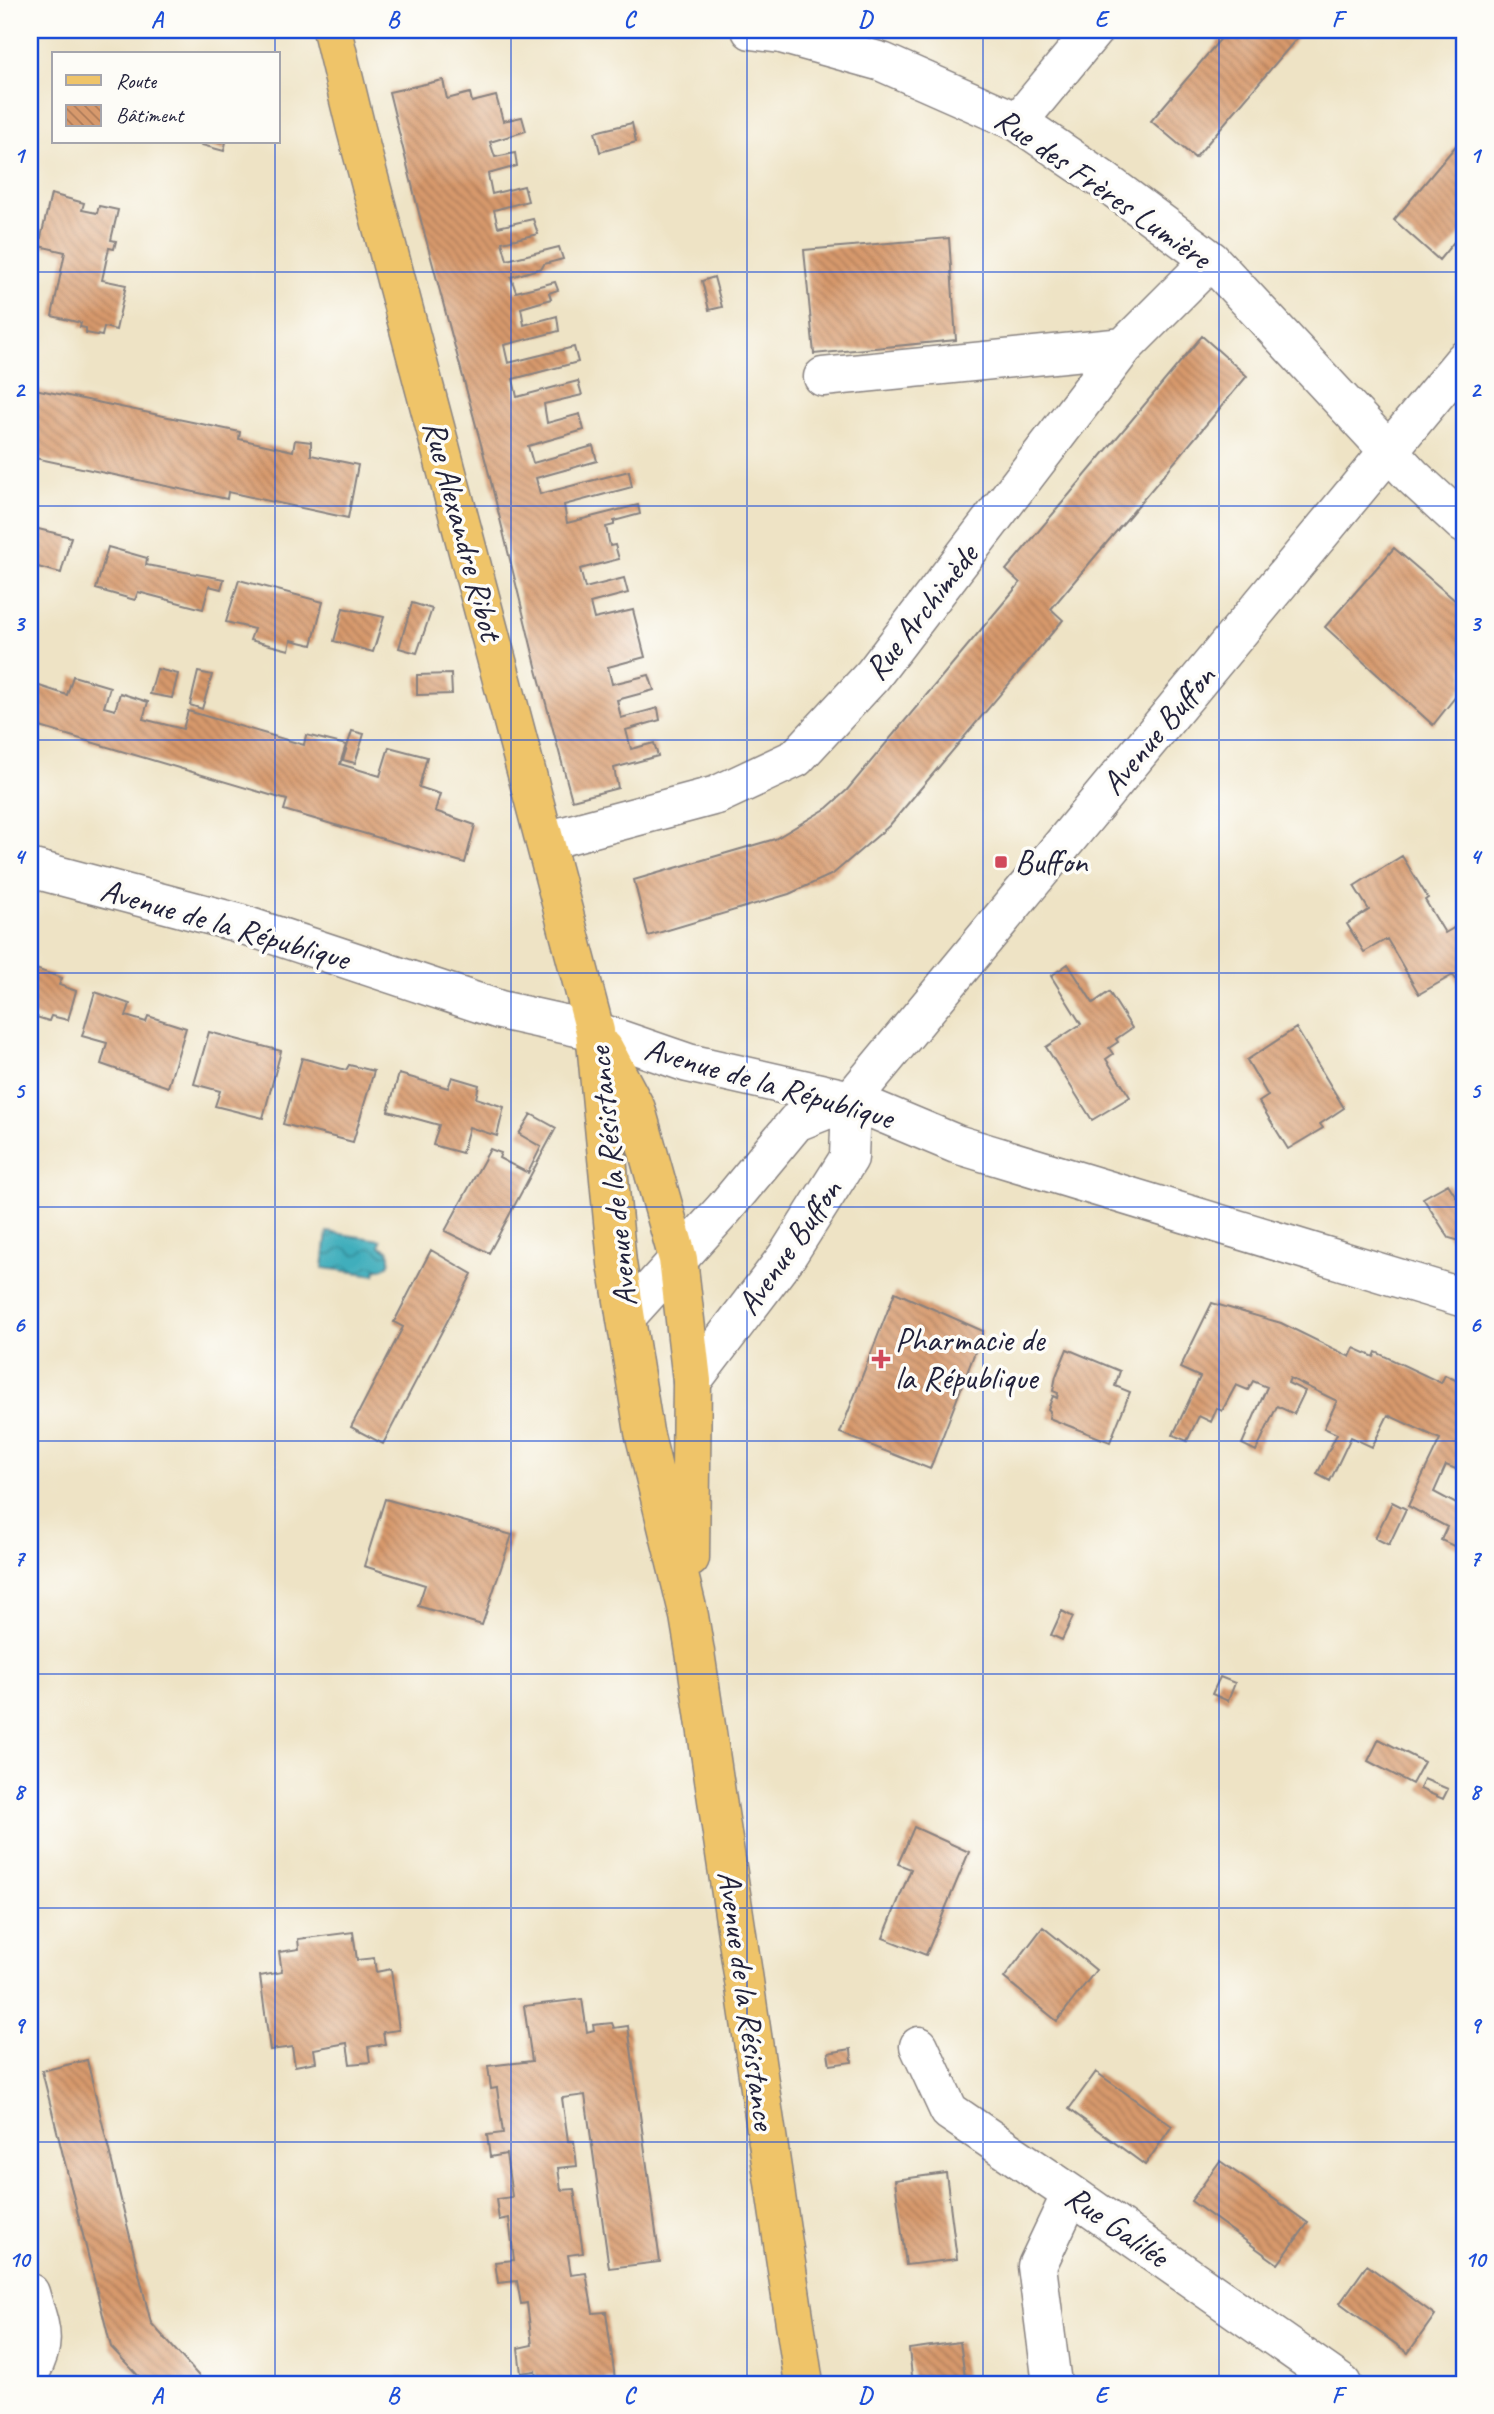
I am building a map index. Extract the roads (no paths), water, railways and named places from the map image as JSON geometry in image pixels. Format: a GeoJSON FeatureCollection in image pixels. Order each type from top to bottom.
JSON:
{"type":"FeatureCollection","features":[{"type":"Feature","properties":{"kind":"main road","name":"Rue Alexandre Ribot"},"geometry":{"type":"LineString","coordinates":[[332,30],[356,130],[595,1031]]}},
{"type":"Feature","properties":{"kind":"main road","name":"Avenue de la Résistance"},"geometry":{"type":"LineString","coordinates":[[595,1031],[636,1110],[678,1259],[692,1381],[689,1616]]}},
{"type":"Feature","properties":{"kind":"main road","name":"Avenue de la Résistance"},"geometry":{"type":"LineString","coordinates":[[595,1031],[617,1263],[644,1432],[689,1616],[712,1755],[804,2384]]}},
{"type":"Feature","properties":{"kind":"street","name":"Rue des Frères Lumière"},"geometry":{"type":"LineString","coordinates":[[751,30],[781,34],[882,62],[1018,122],[1103,180],[1211,260],[1412,476],[1464,524]]}},
{"type":"Feature","properties":{"kind":"street"},"geometry":{"type":"LineString","coordinates":[[1018,122],[1094,30]]}},
{"type":"Feature","properties":{"kind":"street","name":"Rue Archimède"},"geometry":{"type":"LineString","coordinates":[[545,841],[717,795],[796,758],[873,675],[1124,347],[1211,260]]}},
{"type":"Feature","properties":{"kind":"street"},"geometry":{"type":"LineString","coordinates":[[823,377],[1124,347]]}},
{"type":"Feature","properties":{"kind":"street","name":"Avenue Buffon"},"geometry":{"type":"LineString","coordinates":[[626,1317],[724,1209],[796,1122],[852,1100],[1464,360]]}},
{"type":"Feature","properties":{"kind":"street","name":"Avenue de la République"},"geometry":{"type":"LineString","coordinates":[[30,868],[235,922],[499,1010],[595,1031],[688,1063],[852,1100],[956,1144],[1464,1298]]}},
{"type":"Feature","properties":{"kind":"street","name":"Avenue Buffon"},"geometry":{"type":"LineString","coordinates":[[692,1381],[787,1256],[849,1158],[852,1100]]}},
{"type":"Feature","properties":{"kind":"street","name":"Rue Galilée"},"geometry":{"type":"LineString","coordinates":[[919,2046],[949,2110],[1342,2384]]}},
{"type":"Feature","properties":{"kind":"street"},"geometry":{"type":"LineString","coordinates":[[1052,2384],[1037,2266],[1071,2193]]}},
{"type":"Feature","properties":{"kind":"street"},"geometry":{"type":"LineString","coordinates":[[30,2293],[41,2332],[41,2348],[30,2373]]}},
{"type":"Feature","properties":{"kind":"water"},"geometry":{"type":"Polygon","coordinates":[[[327,1232],[381,1240],[380,1246],[388,1250],[390,1255],[388,1264],[385,1268],[376,1269],[375,1275],[323,1268],[327,1232]]]}},
{"type":"Feature","properties":{"kind":"place","name":"Buffon"},"geometry":{"type":"Point","coordinates":[1001,862]}},
{"type":"Feature","properties":{"kind":"place","name":"Pharmacie de la République"},"geometry":{"type":"Point","coordinates":[881,1359]}}]}
